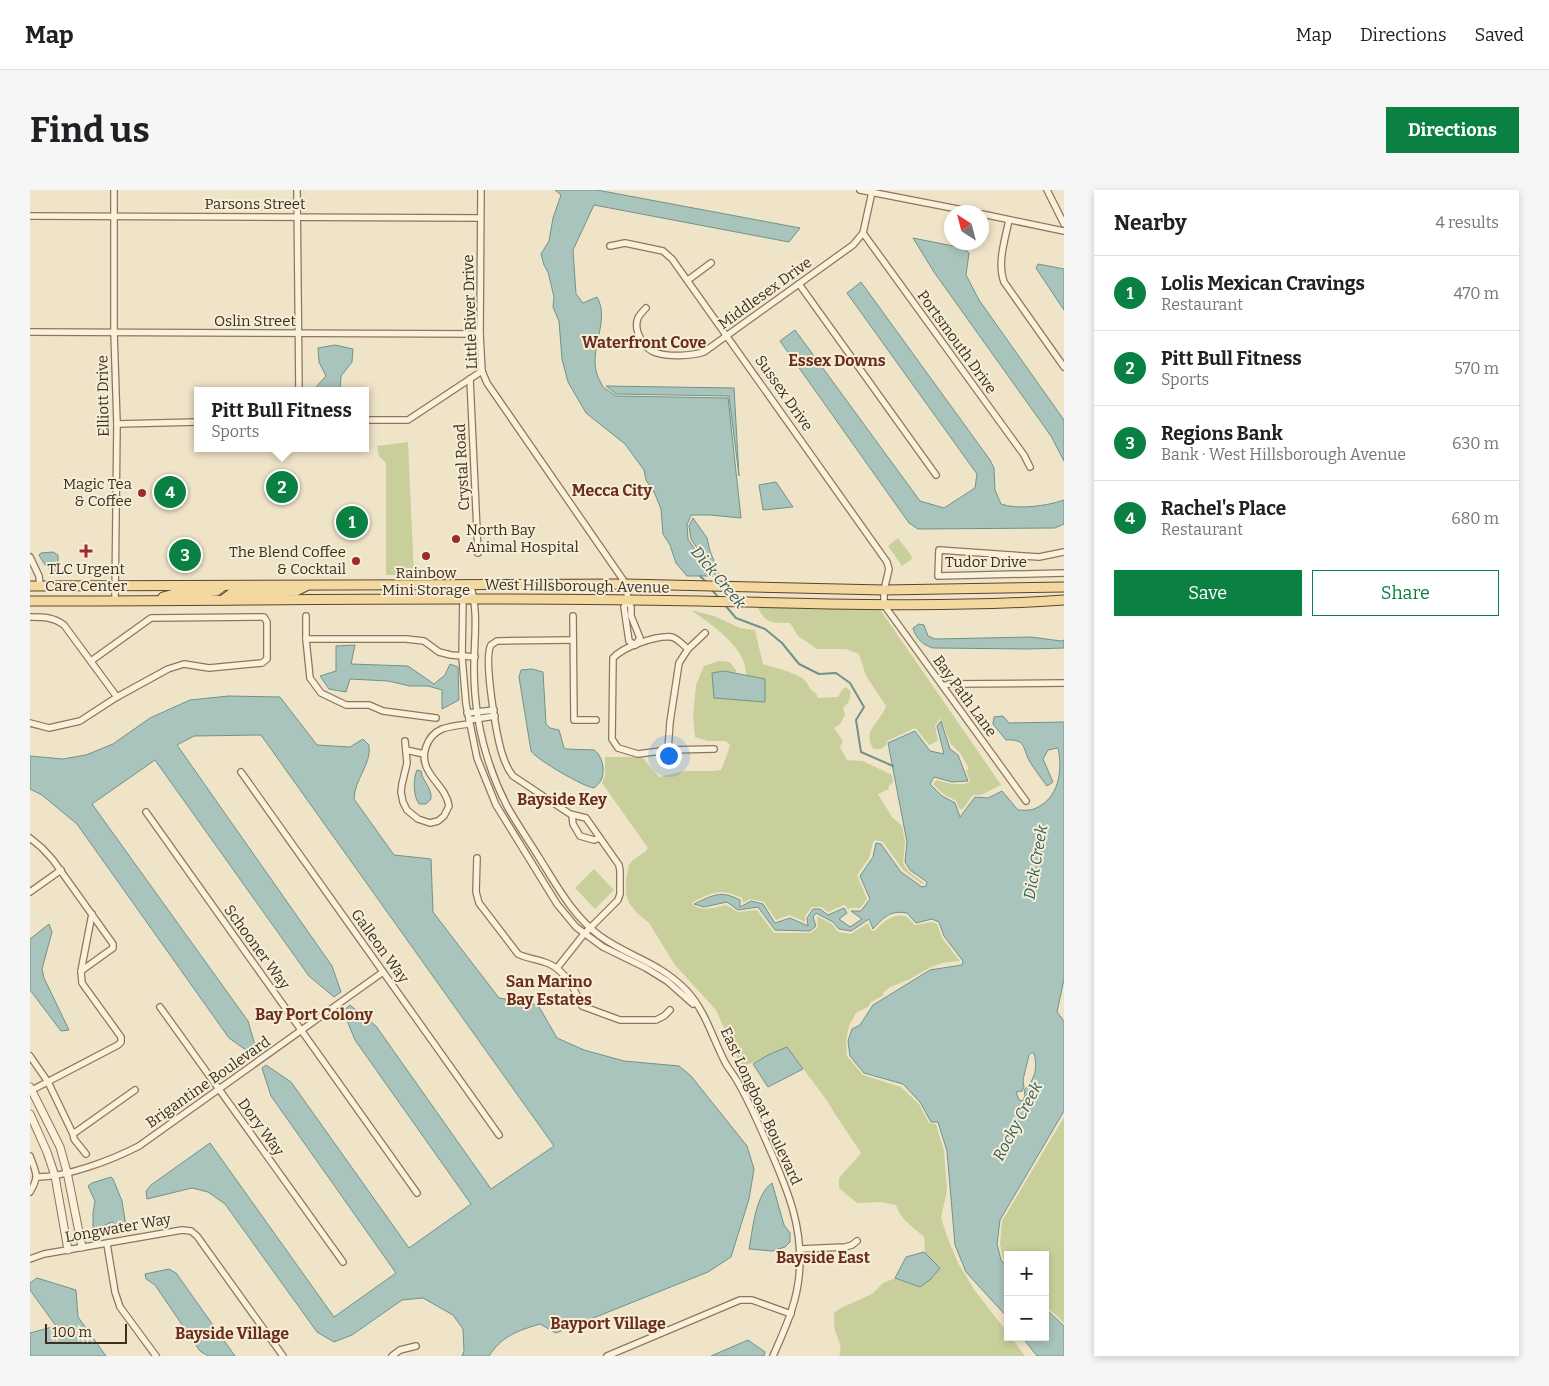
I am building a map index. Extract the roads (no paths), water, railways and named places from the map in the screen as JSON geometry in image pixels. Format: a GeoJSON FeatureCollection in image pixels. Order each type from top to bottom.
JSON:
{"type":"FeatureCollection","features":[{"type":"Feature","properties":{"kind":"main road","name":"West Hillsborough Avenue"},"geometry":{"type":"LineString","coordinates":[[30,586],[626,584],[884,590],[1064,587]]}},
{"type":"Feature","properties":{"kind":"main road"},"geometry":{"type":"LineString","coordinates":[[151,601],[174,594],[216,591],[223,585]]}},
{"type":"Feature","properties":{"kind":"main road"},"geometry":{"type":"LineString","coordinates":[[224,600],[232,593],[296,591],[309,585]]}},
{"type":"Feature","properties":{"kind":"main road","name":"West Hillsborough Avenue"},"geometry":{"type":"LineString","coordinates":[[30,601],[475,598],[884,604],[1064,600]]}},
{"type":"Feature","properties":{"kind":"street","name":"Elliott Drive"},"geometry":{"type":"LineString","coordinates":[[114,190],[114,332],[117,424],[115,601]]}},
{"type":"Feature","properties":{"kind":"street"},"geometry":{"type":"LineString","coordinates":[[297,190],[298,387]]}},
{"type":"Feature","properties":{"kind":"street","name":"Little River Drive"},"geometry":{"type":"LineString","coordinates":[[481,190],[480,334],[482,371],[493,391],[626,584],[628,600]]}},
{"type":"Feature","properties":{"kind":"street"},"geometry":{"type":"LineString","coordinates":[[860,190],[944,206]]}},
{"type":"Feature","properties":{"kind":"street"},"geometry":{"type":"LineString","coordinates":[[1047,190],[1064,224]]}},
{"type":"Feature","properties":{"kind":"street"},"geometry":{"type":"LineString","coordinates":[[863,233],[872,192]]}},
{"type":"Feature","properties":{"kind":"street","name":"Parsons Street"},"geometry":{"type":"LineString","coordinates":[[30,216],[480,218]]}},
{"type":"Feature","properties":{"kind":"street"},"geometry":{"type":"LineString","coordinates":[[989,216],[1064,231]]}},
{"type":"Feature","properties":{"kind":"street"},"geometry":{"type":"LineString","coordinates":[[1009,220],[1001,263],[1001,273],[1004,282],[1064,367]]}},
{"type":"Feature","properties":{"kind":"street","name":"Middlesex Drive"},"geometry":{"type":"LineString","coordinates":[[646,308],[638,318],[638,330],[641,340],[649,349],[657,353],[690,356],[704,352],[853,245],[863,233]]}},
{"type":"Feature","properties":{"kind":"street","name":"Portsmouth Drive"},"geometry":{"type":"LineString","coordinates":[[863,233],[1024,455],[1030,467]]}},
{"type":"Feature","properties":{"kind":"street","name":"Sussex Drive"},"geometry":{"type":"LineString","coordinates":[[610,246],[625,243],[663,252],[672,259],[888,562],[889,569],[884,590],[884,604]]}},
{"type":"Feature","properties":{"kind":"street"},"geometry":{"type":"LineString","coordinates":[[688,280],[710,264]]}},
{"type":"Feature","properties":{"kind":"street"},"geometry":{"type":"LineString","coordinates":[[799,284],[936,475]]}},
{"type":"Feature","properties":{"kind":"street","name":"Oslin Street"},"geometry":{"type":"LineString","coordinates":[[30,332],[480,334]]}},
{"type":"Feature","properties":{"kind":"street"},"geometry":{"type":"LineString","coordinates":[[369,420],[408,420],[482,371]]}},
{"type":"Feature","properties":{"kind":"street","name":"Crystal Road"},"geometry":{"type":"LineString","coordinates":[[470,380],[478,553]]}},
{"type":"Feature","properties":{"kind":"street"},"geometry":{"type":"LineString","coordinates":[[117,424],[194,422]]}},
{"type":"Feature","properties":{"kind":"street","name":"Tudor Drive"},"geometry":{"type":"LineString","coordinates":[[1064,552],[1039,557],[939,550],[938,576],[1002,576],[1064,573]]}},
{"type":"Feature","properties":{"kind":"street"},"geometry":{"type":"LineString","coordinates":[[30,558],[39,576],[40,586]]}},
{"type":"Feature","properties":{"kind":"street","name":"East Longboat Boulevard"},"geometry":{"type":"LineString","coordinates":[[470,584],[463,598],[462,657],[467,713],[473,745],[481,770],[503,818],[568,919],[584,934],[609,951],[646,968],[667,981],[682,993],[702,1014]]}},
{"type":"Feature","properties":{"kind":"street","name":"East Longboat Boulevard"},"geometry":{"type":"LineString","coordinates":[[470,584],[475,598],[475,689],[478,719],[488,760],[508,806],[566,901],[590,928],[607,941],[649,962],[670,976],[692,997],[725,1062],[736,1078],[787,1186],[796,1216],[800,1249],[798,1283],[791,1314],[774,1356]]}},
{"type":"Feature","properties":{"kind":"street"},"geometry":{"type":"LineString","coordinates":[[628,600],[631,606],[631,616],[640,638],[635,645]]}},
{"type":"Feature","properties":{"kind":"street"},"geometry":{"type":"LineString","coordinates":[[628,600],[624,607],[629,641],[635,645]]}},
{"type":"Feature","properties":{"kind":"street","name":"Bay Path Lane"},"geometry":{"type":"LineString","coordinates":[[884,604],[1026,801]]}},
{"type":"Feature","properties":{"kind":"street"},"geometry":{"type":"LineString","coordinates":[[306,616],[310,678],[321,693],[346,705],[369,705],[383,711],[436,718]]}},
{"type":"Feature","properties":{"kind":"street"},"geometry":{"type":"LineString","coordinates":[[573,616],[574,720],[596,720]]}},
{"type":"Feature","properties":{"kind":"street"},"geometry":{"type":"LineString","coordinates":[[30,618],[47,617],[56,619],[64,625],[117,697]]}},
{"type":"Feature","properties":{"kind":"street"},"geometry":{"type":"LineString","coordinates":[[30,723],[35,726],[49,728],[80,722],[117,697],[168,668],[184,664],[209,668],[262,662],[267,659],[267,622],[264,617],[151,618],[91,661]]}},
{"type":"Feature","properties":{"kind":"street"},"geometry":{"type":"LineString","coordinates":[[628,633],[637,631]]}},
{"type":"Feature","properties":{"kind":"street"},"geometry":{"type":"LineString","coordinates":[[668,750],[670,722],[679,663],[688,649],[705,633]]}},
{"type":"Feature","properties":{"kind":"street"},"geometry":{"type":"LineString","coordinates":[[688,649],[677,639],[658,637],[635,645],[618,653],[613,658],[612,739],[618,748],[638,754],[668,750],[714,749]]}},
{"type":"Feature","properties":{"kind":"street"},"geometry":{"type":"LineString","coordinates":[[306,639],[406,639],[424,641],[438,652],[462,657],[475,657]]}},
{"type":"Feature","properties":{"kind":"street"},"geometry":{"type":"LineString","coordinates":[[557,968],[584,934],[618,900],[620,868],[586,818],[572,814],[510,772],[501,751],[494,713],[488,671],[488,652],[489,647],[498,641],[574,640]]}},
{"type":"Feature","properties":{"kind":"street"},"geometry":{"type":"LineString","coordinates":[[943,686],[949,684],[1064,683]]}},
{"type":"Feature","properties":{"kind":"street"},"geometry":{"type":"LineString","coordinates":[[467,713],[494,713]]}},
{"type":"Feature","properties":{"kind":"street"},"geometry":{"type":"LineString","coordinates":[[405,741],[407,763],[401,788],[403,802],[407,810],[414,817],[423,822],[438,821],[444,816],[449,806],[445,794],[426,768],[424,754],[429,740],[437,732],[494,713]]}},
{"type":"Feature","properties":{"kind":"street"},"geometry":{"type":"LineString","coordinates":[[406,750],[424,754]]}},
{"type":"Feature","properties":{"kind":"street","name":"Galleon Way"},"geometry":{"type":"LineString","coordinates":[[241,772],[499,1135]]}},
{"type":"Feature","properties":{"kind":"street","name":"Schooner Way"},"geometry":{"type":"LineString","coordinates":[[146,812],[417,1193]]}},
{"type":"Feature","properties":{"kind":"street"},"geometry":{"type":"LineString","coordinates":[[572,814],[572,822],[580,836],[594,840],[600,838]]}},
{"type":"Feature","properties":{"kind":"street"},"geometry":{"type":"LineString","coordinates":[[30,838],[42,848],[61,870],[112,941],[113,948],[81,971]]}},
{"type":"Feature","properties":{"kind":"street"},"geometry":{"type":"LineString","coordinates":[[477,858],[476,892],[480,903],[518,954],[526,958],[546,962],[557,968],[575,990],[582,1006],[620,1020],[656,1020],[670,1010]]}},
{"type":"Feature","properties":{"kind":"street"},"geometry":{"type":"LineString","coordinates":[[30,892],[61,870]]}},
{"type":"Feature","properties":{"kind":"street"},"geometry":{"type":"LineString","coordinates":[[82,1247],[60,1147],[31,1089],[48,1082],[121,1042],[121,1037],[82,983],[81,971],[92,914]]}},
{"type":"Feature","properties":{"kind":"street","name":"Brigantine Boulevard"},"geometry":{"type":"LineString","coordinates":[[37,1177],[55,1176],[118,1157],[139,1146],[384,972]]}},
{"type":"Feature","properties":{"kind":"street","name":"Dory Way"},"geometry":{"type":"LineString","coordinates":[[160,1007],[342,1262]]}},
{"type":"Feature","properties":{"kind":"street"},"geometry":{"type":"LineString","coordinates":[[30,1056],[48,1082],[74,1139],[86,1154]]}},
{"type":"Feature","properties":{"kind":"street"},"geometry":{"type":"LineString","coordinates":[[73,1134],[135,1090]]}},
{"type":"Feature","properties":{"kind":"street"},"geometry":{"type":"LineString","coordinates":[[30,1114],[48,1152],[55,1176],[68,1250]]}},
{"type":"Feature","properties":{"kind":"street"},"geometry":{"type":"LineString","coordinates":[[30,1156],[37,1177],[30,1192]]}},
{"type":"Feature","properties":{"kind":"street","name":"Longwater Way"},"geometry":{"type":"LineString","coordinates":[[30,1259],[44,1254],[182,1230],[195,1233],[283,1356]]}},
{"type":"Feature","properties":{"kind":"street"},"geometry":{"type":"LineString","coordinates":[[800,1249],[845,1247],[857,1241]]}},
{"type":"Feature","properties":{"kind":"street"},"geometry":{"type":"LineString","coordinates":[[106,1244],[115,1292],[120,1307],[156,1356]]}},
{"type":"Feature","properties":{"kind":"street"},"geometry":{"type":"LineString","coordinates":[[607,1356],[740,1300],[752,1300],[791,1314]]}},
{"type":"Feature","properties":{"kind":"street"},"geometry":{"type":"LineString","coordinates":[[392,1356],[400,1350],[416,1346]]}},
{"type":"Feature","properties":{"kind":"water"},"geometry":{"type":"Polygon","coordinates":[[[555,190],[597,190],[800,228],[789,242],[594,205],[573,250],[576,294],[583,303],[597,297],[601,306],[602,316],[595,367],[603,387],[616,396],[728,398],[741,518],[691,515],[687,525],[688,539],[713,576],[687,576],[676,563],[670,545],[663,534],[661,509],[655,494],[646,480],[644,470],[625,444],[586,413],[568,382],[562,359],[559,321],[553,307],[554,297],[541,254],[549,241],[553,218],[561,195],[555,190]]]}},
{"type":"Feature","properties":{"kind":"water"},"geometry":{"type":"Polygon","coordinates":[[[913,238],[944,244],[944,250],[965,250],[969,253],[966,275],[979,300],[1064,420],[1064,461],[1051,436],[934,272],[913,238]]]}},
{"type":"Feature","properties":{"kind":"water"},"geometry":{"type":"Polygon","coordinates":[[[1038,264],[1064,269],[1064,310],[1036,268],[1038,264]]]}},
{"type":"Feature","properties":{"kind":"water"},"geometry":{"type":"Polygon","coordinates":[[[861,282],[990,460],[994,468],[995,490],[1001,504],[1015,507],[1032,506],[1064,500],[1064,524],[1055,528],[918,529],[909,523],[780,341],[795,330],[920,501],[944,508],[975,488],[977,474],[847,293],[861,282]]]}},
{"type":"Feature","properties":{"kind":"water"},"geometry":{"type":"Polygon","coordinates":[[[335,345],[353,349],[352,362],[341,376],[340,387],[316,387],[326,376],[319,362],[318,348],[335,345]]]}},
{"type":"Feature","properties":{"kind":"water"},"geometry":{"type":"Polygon","coordinates":[[[606,386],[734,388],[739,476],[729,396],[616,394],[606,386]]]}},
{"type":"Feature","properties":{"kind":"water"},"geometry":{"type":"Polygon","coordinates":[[[776,482],[793,507],[763,510],[759,485],[776,482]]]}},
{"type":"Feature","properties":{"kind":"water"},"geometry":{"type":"Polygon","coordinates":[[[693,518],[707,538],[720,576],[716,576],[691,539],[689,526],[693,518]]]}},
{"type":"Feature","properties":{"kind":"water"},"geometry":{"type":"Polygon","coordinates":[[[53,552],[58,555],[58,570],[56,572],[48,568],[39,555],[41,553],[53,552]]]}},
{"type":"Feature","properties":{"kind":"water"},"geometry":{"type":"Polygon","coordinates":[[[919,624],[924,625],[928,636],[935,639],[1031,637],[1064,640],[1064,648],[933,648],[923,643],[916,635],[913,628],[919,624]]]}},
{"type":"Feature","properties":{"kind":"water"},"geometry":{"type":"Polygon","coordinates":[[[355,645],[351,664],[408,666],[434,684],[445,675],[450,664],[458,667],[459,700],[442,709],[442,690],[428,686],[410,686],[388,681],[350,679],[346,692],[329,689],[320,676],[336,671],[336,646],[355,645]]]}},
{"type":"Feature","properties":{"kind":"water"},"geometry":{"type":"Polygon","coordinates":[[[532,669],[543,672],[546,724],[550,728],[559,730],[564,748],[594,750],[599,755],[603,774],[601,781],[594,788],[561,773],[531,751],[519,677],[521,670],[532,669]]]}},
{"type":"Feature","properties":{"kind":"water"},"geometry":{"type":"Polygon","coordinates":[[[724,671],[765,679],[765,702],[714,698],[712,673],[724,671]]]}},
{"type":"Feature","properties":{"kind":"water"},"geometry":{"type":"Polygon","coordinates":[[[229,696],[280,697],[317,745],[350,747],[363,739],[369,745],[368,759],[357,785],[354,799],[394,855],[431,859],[433,912],[499,998],[538,1005],[557,1038],[584,1050],[624,1061],[679,1066],[691,1076],[747,1146],[754,1169],[749,1199],[731,1257],[708,1272],[556,1333],[540,1324],[511,1335],[499,1344],[489,1356],[462,1356],[464,1351],[463,1329],[453,1315],[423,1298],[402,1300],[352,1335],[334,1342],[317,1332],[225,1204],[208,1192],[192,1188],[147,1199],[146,1191],[151,1185],[210,1143],[334,1317],[396,1273],[271,1096],[262,1068],[266,1065],[291,1082],[409,1248],[471,1204],[355,1040],[343,1011],[350,1005],[376,1026],[491,1189],[554,1146],[261,735],[194,736],[177,745],[332,966],[341,992],[334,997],[309,976],[155,760],[92,804],[248,1021],[257,1052],[253,1055],[229,1038],[77,824],[42,795],[30,789],[30,756],[63,759],[86,755],[113,744],[150,718],[190,700],[229,696]]]}},
{"type":"Feature","properties":{"kind":"water","name":"Rocky Creek"},"geometry":{"type":"Polygon","coordinates":[[[1003,716],[1009,723],[1064,722],[1064,979],[1057,1012],[1064,1021],[1064,1111],[1000,1220],[997,1244],[1001,1260],[1004,1263],[1004,1314],[966,1272],[955,1245],[947,1151],[938,1122],[931,1122],[920,1102],[903,1084],[864,1073],[850,1056],[848,1041],[852,1029],[860,1025],[873,1005],[930,970],[962,965],[963,961],[944,936],[939,922],[932,919],[916,923],[907,913],[901,912],[888,915],[873,929],[869,919],[851,931],[839,929],[833,922],[816,913],[813,917],[816,926],[810,931],[775,930],[758,907],[738,910],[727,902],[704,907],[694,904],[722,894],[740,900],[740,907],[751,901],[763,904],[775,923],[790,918],[808,926],[807,918],[813,909],[820,909],[828,915],[844,908],[847,913],[839,919],[850,927],[862,919],[851,911],[861,911],[870,899],[860,876],[873,857],[876,843],[881,844],[901,872],[922,887],[926,886],[927,882],[910,870],[905,862],[907,842],[888,743],[915,731],[930,751],[944,754],[937,726],[941,721],[950,749],[958,755],[968,781],[952,782],[934,777],[930,784],[942,796],[955,803],[960,817],[975,797],[988,798],[1002,791],[1018,810],[1034,809],[1049,798],[1054,791],[1060,766],[1058,748],[1048,750],[1043,759],[1053,782],[1047,786],[1030,762],[1023,745],[1017,741],[1006,740],[993,724],[994,717],[1003,716]],[[1031,1053],[1023,1080],[1024,1087],[1022,1091],[1016,1092],[1019,1100],[1023,1101],[1024,1090],[1031,1082],[1036,1064],[1034,1053],[1031,1053]]]}},
{"type":"Feature","properties":{"kind":"water"},"geometry":{"type":"Polygon","coordinates":[[[417,770],[421,771],[430,791],[431,799],[426,804],[419,804],[417,801],[414,783],[417,770]]]}},
{"type":"Feature","properties":{"kind":"water"},"geometry":{"type":"Polygon","coordinates":[[[49,924],[52,932],[42,969],[44,978],[69,1030],[61,1031],[30,990],[30,939],[49,924]]]}},
{"type":"Feature","properties":{"kind":"water"},"geometry":{"type":"Polygon","coordinates":[[[787,1047],[803,1069],[768,1087],[753,1064],[787,1047]]]}},
{"type":"Feature","properties":{"kind":"water"},"geometry":{"type":"Polygon","coordinates":[[[111,1177],[122,1201],[126,1226],[122,1228],[112,1222],[96,1229],[93,1228],[95,1201],[88,1186],[111,1177]]]}},
{"type":"Feature","properties":{"kind":"water"},"geometry":{"type":"Polygon","coordinates":[[[772,1183],[784,1225],[790,1233],[790,1242],[785,1247],[772,1251],[749,1249],[758,1204],[766,1188],[772,1183]]]}},
{"type":"Feature","properties":{"kind":"water"},"geometry":{"type":"Polygon","coordinates":[[[924,1252],[940,1268],[931,1279],[920,1287],[895,1278],[906,1257],[924,1252]]]}},
{"type":"Feature","properties":{"kind":"water"},"geometry":{"type":"Polygon","coordinates":[[[169,1269],[176,1273],[235,1356],[208,1356],[200,1351],[155,1285],[146,1279],[145,1274],[169,1269]]]}},
{"type":"Feature","properties":{"kind":"water"},"geometry":{"type":"Polygon","coordinates":[[[37,1278],[76,1290],[78,1317],[106,1356],[30,1356],[30,1333],[56,1326],[30,1290],[30,1283],[37,1278]]]}},
{"type":"Feature","properties":{"kind":"water"},"geometry":{"type":"Polygon","coordinates":[[[1049,1312],[1064,1326],[1064,1356],[1037,1356],[1025,1341],[1049,1341],[1049,1312]]]}},
{"type":"Feature","properties":{"kind":"water"},"geometry":{"type":"Polygon","coordinates":[[[748,1340],[765,1352],[764,1356],[711,1356],[748,1340]]]}},
{"type":"Feature","properties":{"kind":"waterway","name":"Dick Creek"},"geometry":{"type":"LineString","coordinates":[[700,576],[707,583]]}},
{"type":"Feature","properties":{"kind":"waterway","name":"Dick Creek"},"geometry":{"type":"LineString","coordinates":[[711,589],[720,599]]}},
{"type":"Feature","properties":{"kind":"waterway","name":"Dick Creek"},"geometry":{"type":"LineString","coordinates":[[724,604],[736,618],[765,629],[782,643],[799,664],[819,674],[836,673],[850,683],[864,707],[856,720],[861,752],[893,766]]}},
{"type":"Feature","properties":{"kind":"place","name":"Pitt Bull Fitness"},"geometry":{"type":"Point","coordinates":[282,487]}},
{"type":"Feature","properties":{"kind":"place","name":"Rachel's Place"},"geometry":{"type":"Point","coordinates":[170,492]}},
{"type":"Feature","properties":{"kind":"place","name":"Magic Tea & Coffee"},"geometry":{"type":"Point","coordinates":[142,493]}},
{"type":"Feature","properties":{"kind":"place","name":"Lolis Mexican Cravings"},"geometry":{"type":"Point","coordinates":[352,522]}},
{"type":"Feature","properties":{"kind":"place","name":"North Bay Animal Hospital"},"geometry":{"type":"Point","coordinates":[456,539]}},
{"type":"Feature","properties":{"kind":"place","name":"TLC Urgent Care Center"},"geometry":{"type":"Point","coordinates":[86,551]}},
{"type":"Feature","properties":{"kind":"place","name":"Regions Bank"},"geometry":{"type":"Point","coordinates":[185,555]}},
{"type":"Feature","properties":{"kind":"place","name":"Rainbow Mini Storage"},"geometry":{"type":"Point","coordinates":[426,556]}},
{"type":"Feature","properties":{"kind":"place","name":"The Blend Coffee & Cocktail"},"geometry":{"type":"Point","coordinates":[356,561]}},
{"type":"Feature","properties":{"kind":"district","name":"Waterfront Cove"},"geometry":{"type":"Point","coordinates":[644,342]}},
{"type":"Feature","properties":{"kind":"district","name":"Essex Downs"},"geometry":{"type":"Point","coordinates":[837,360]}},
{"type":"Feature","properties":{"kind":"district","name":"Mecca City"},"geometry":{"type":"Point","coordinates":[612,490]}},
{"type":"Feature","properties":{"kind":"district","name":"Bayside Key"},"geometry":{"type":"Point","coordinates":[562,799]}},
{"type":"Feature","properties":{"kind":"district","name":"San Marino Bay Estates"},"geometry":{"type":"Point","coordinates":[549,990]}},
{"type":"Feature","properties":{"kind":"district","name":"Bay Port Colony"},"geometry":{"type":"Point","coordinates":[314,1014]}},
{"type":"Feature","properties":{"kind":"district","name":"Bayside East"},"geometry":{"type":"Point","coordinates":[823,1257]}},
{"type":"Feature","properties":{"kind":"district","name":"Bayport Village"},"geometry":{"type":"Point","coordinates":[608,1323]}},
{"type":"Feature","properties":{"kind":"district","name":"Bayside Village"},"geometry":{"type":"Point","coordinates":[232,1333]}}]}
